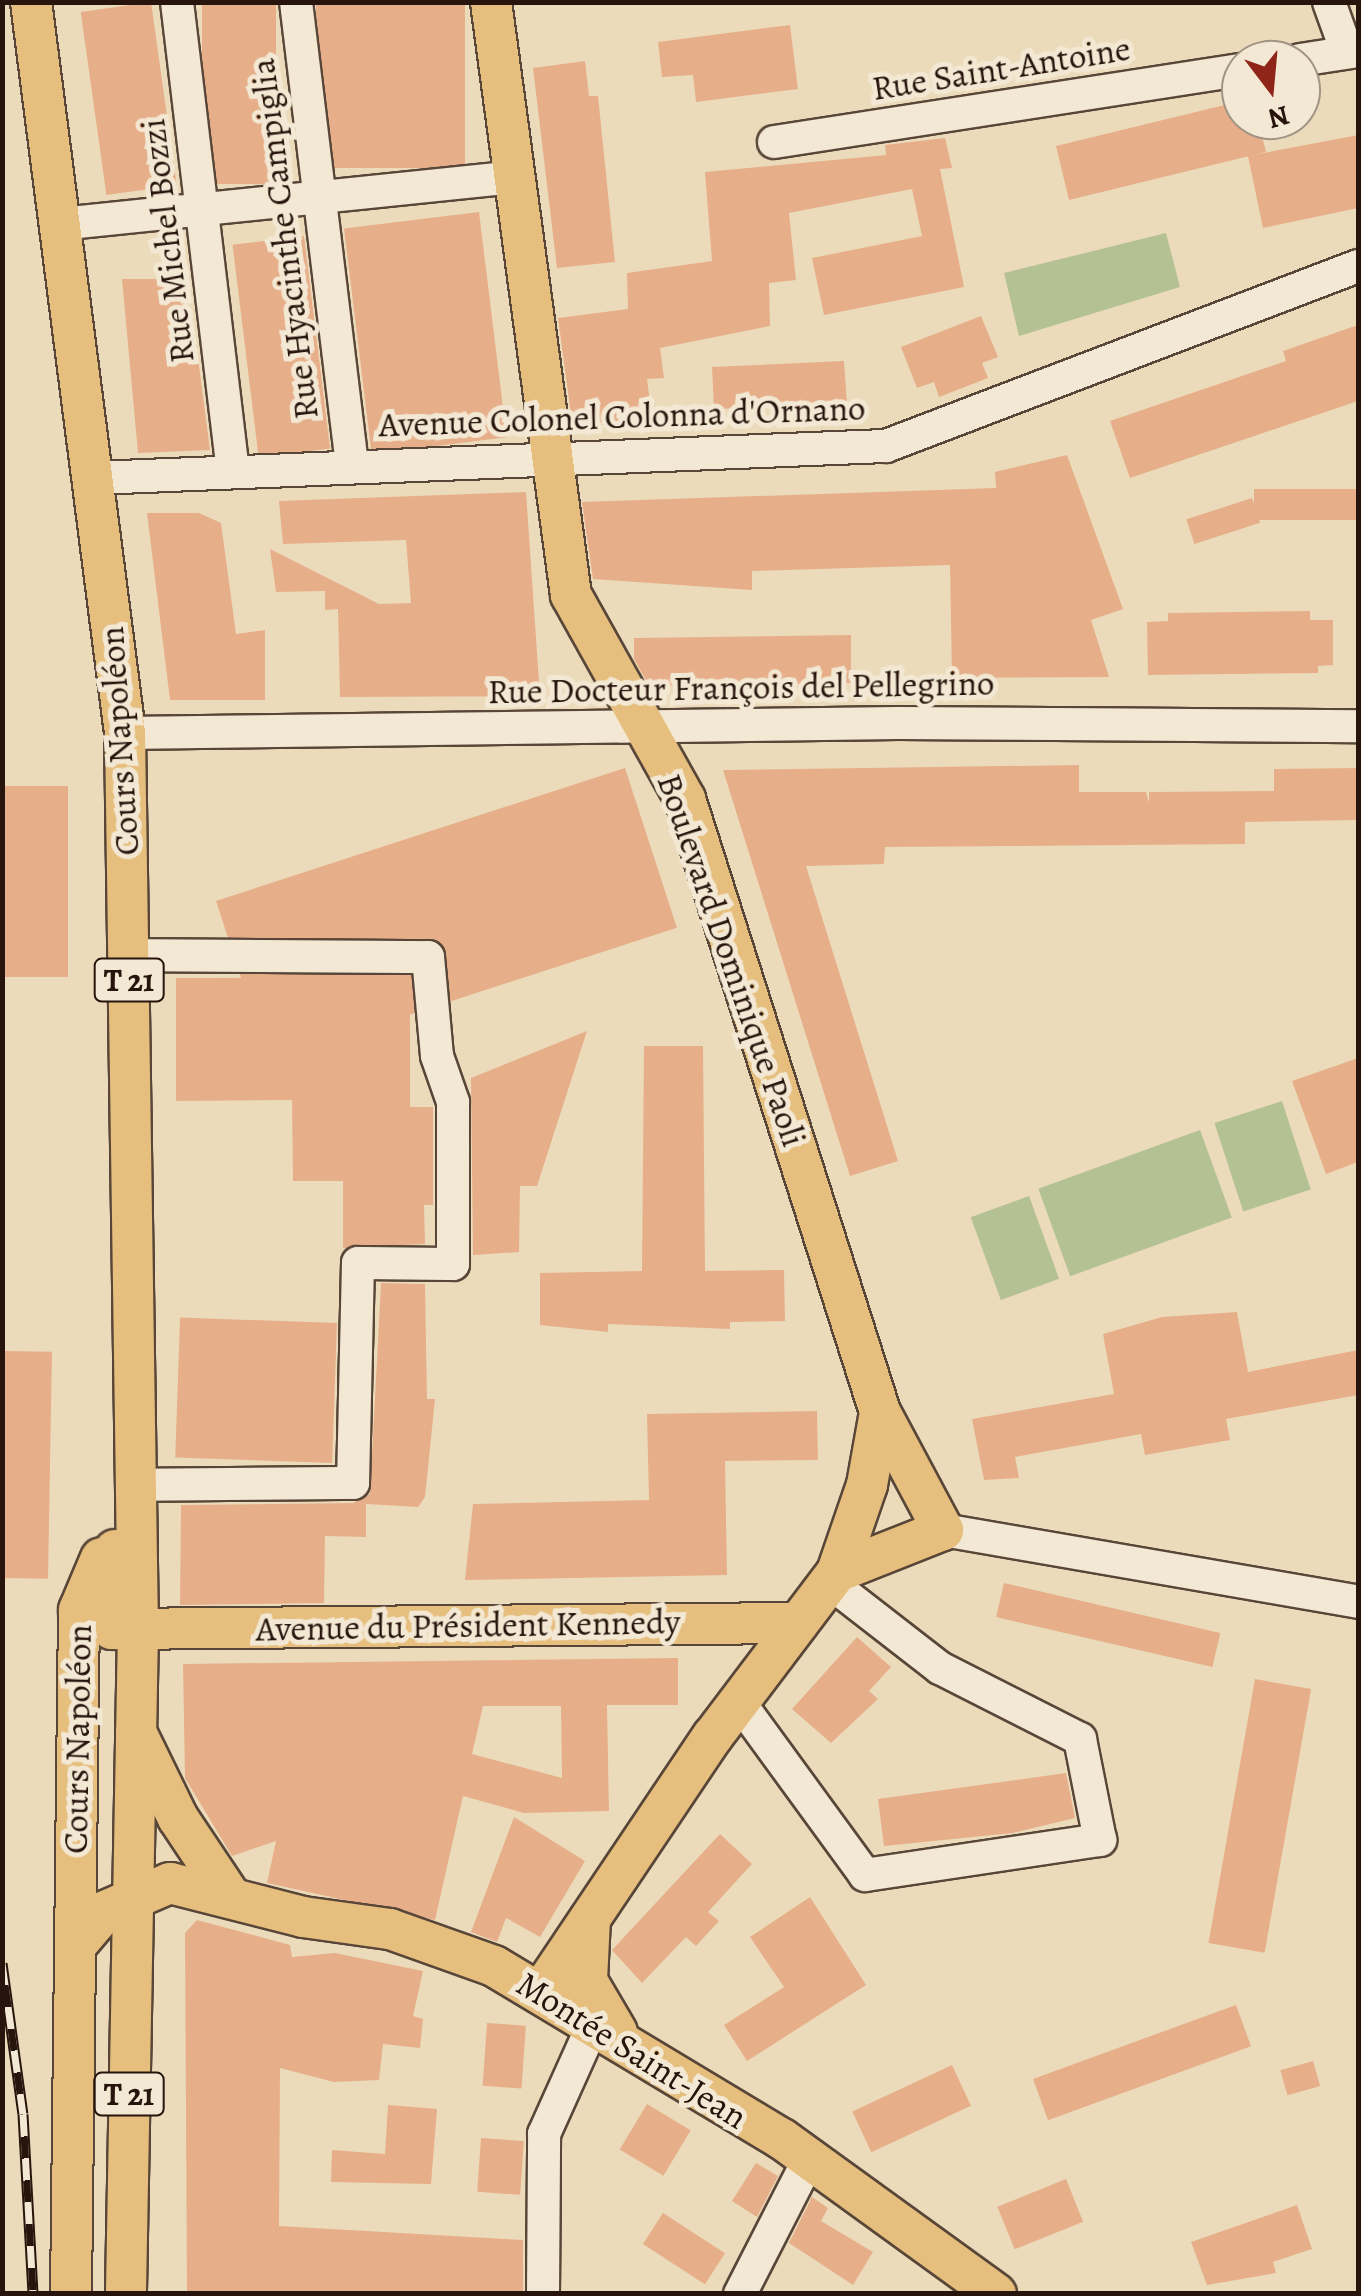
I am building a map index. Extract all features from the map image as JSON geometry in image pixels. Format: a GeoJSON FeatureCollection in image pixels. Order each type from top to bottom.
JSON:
{"type":"FeatureCollection","features":[{"type":"Feature","properties":{"kind":"main road","name":"Cours Napoléon"},"geometry":{"type":"LineString","coordinates":[[31,2],[125,734],[129,954],[132,1485],[79,1610],[71,2294]]}},
{"type":"Feature","properties":{"kind":"main road","name":"Boulevard Dominique Paoli"},"geometry":{"type":"LineString","coordinates":[[491,2],[571,595],[685,799],[880,1412],[943,1530]]}},
{"type":"Feature","properties":{"kind":"main road"},"geometry":{"type":"LineString","coordinates":[[542,1990],[739,1702],[833,1577],[880,1412]]}},
{"type":"Feature","properties":{"kind":"main road"},"geometry":{"type":"LineString","coordinates":[[132,1485],[110,1572],[108,1622],[138,1630]]}},
{"type":"Feature","properties":{"kind":"main road"},"geometry":{"type":"LineString","coordinates":[[833,1577],[943,1530]]}},
{"type":"Feature","properties":{"kind":"main road","name":"Avenue du Président Kennedy"},"geometry":{"type":"LineString","coordinates":[[138,1630],[798,1623]]}},
{"type":"Feature","properties":{"kind":"main road","name":"Cours Napoléon"},"geometry":{"type":"LineString","coordinates":[[126,2294],[130,1895],[138,1630]]}},
{"type":"Feature","properties":{"kind":"main road"},"geometry":{"type":"LineString","coordinates":[[134,1727],[178,1818],[228,1893]]}},
{"type":"Feature","properties":{"kind":"main road","name":"Montée Saint-Jean"},"geometry":{"type":"LineString","coordinates":[[130,1895],[170,1883],[228,1893],[303,1917],[390,1928],[542,1990],[810,2157],[996,2294]]}},
{"type":"Feature","properties":{"kind":"main road"},"geometry":{"type":"LineString","coordinates":[[78,1944],[130,1895]]}},
{"type":"Feature","properties":{"kind":"main road"},"geometry":{"type":"LineString","coordinates":[[591,1916],[587,1981],[610,2033]]}},
{"type":"Feature","properties":{"kind":"street","name":"Rue Michel Bozzi"},"geometry":{"type":"LineString","coordinates":[[176,2],[206,205],[233,472]]}},
{"type":"Feature","properties":{"kind":"street","name":"Rue Hyacinthe Campiglia"},"geometry":{"type":"LineString","coordinates":[[296,2],[352,467]]}},
{"type":"Feature","properties":{"kind":"street"},"geometry":{"type":"LineString","coordinates":[[1321,58],[1355,55],[1329,2]]}},
{"type":"Feature","properties":{"kind":"street","name":"Rue Saint-Antoine"},"geometry":{"type":"LineString","coordinates":[[774,142],[1221,73]]}},
{"type":"Feature","properties":{"kind":"street"},"geometry":{"type":"LineString","coordinates":[[60,224],[206,205],[320,200],[513,176]]}},
{"type":"Feature","properties":{"kind":"street","name":"Avenue Colonel Colonna d'Ornano"},"geometry":{"type":"LineString","coordinates":[[95,478],[886,446],[1358,266]]}},
{"type":"Feature","properties":{"kind":"street","name":"Rue Docteur François del Pellegrino"},"geometry":{"type":"LineString","coordinates":[[125,734],[1358,726]]}},
{"type":"Feature","properties":{"kind":"street"},"geometry":{"type":"LineString","coordinates":[[129,954],[428,957],[437,1056],[453,1102],[453,1264],[358,1263],[352,1483],[132,1485]]}},
{"type":"Feature","properties":{"kind":"street"},"geometry":{"type":"LineString","coordinates":[[943,1530],[1358,1602]]}},
{"type":"Feature","properties":{"kind":"street"},"geometry":{"type":"LineString","coordinates":[[739,1702],[864,1874],[1100,1840],[1080,1739],[940,1668],[833,1577]]}},
{"type":"Feature","properties":{"kind":"street"},"geometry":{"type":"LineString","coordinates":[[543,2294],[544,2134],[610,2033]]}},
{"type":"Feature","properties":{"kind":"street"},"geometry":{"type":"LineString","coordinates":[[740,2294],[810,2157]]}},
{"type":"Feature","properties":{"kind":"green space"},"geometry":{"type":"Polygon","coordinates":[[[1166,233],[1180,287],[1019,336],[1004,273],[1166,233]]]}},
{"type":"Feature","properties":{"kind":"green space"},"geometry":{"type":"Polygon","coordinates":[[[1282,1101],[1311,1189],[1243,1211],[1214,1123],[1282,1101]]]}},
{"type":"Feature","properties":{"kind":"green space"},"geometry":{"type":"Polygon","coordinates":[[[1200,1130],[1232,1217],[1070,1276],[1038,1189],[1200,1130]]]}},
{"type":"Feature","properties":{"kind":"green space"},"geometry":{"type":"Polygon","coordinates":[[[1029,1196],[1059,1279],[1001,1300],[971,1217],[1029,1196]]]}},
{"type":"Feature","properties":{"kind":"building"},"geometry":{"type":"Polygon","coordinates":[[[151,2],[177,185],[106,195],[81,12],[151,2]]]}},
{"type":"Feature","properties":{"kind":"building"},"geometry":{"type":"Polygon","coordinates":[[[202,2],[276,2],[276,184],[202,184],[202,2]]]}},
{"type":"Feature","properties":{"kind":"building"},"geometry":{"type":"Polygon","coordinates":[[[316,2],[465,2],[465,168],[316,168],[316,2]]]}},
{"type":"Feature","properties":{"kind":"building"},"geometry":{"type":"Polygon","coordinates":[[[790,25],[798,89],[696,102],[693,75],[662,77],[658,42],[790,25]]]}},
{"type":"Feature","properties":{"kind":"building"},"geometry":{"type":"Polygon","coordinates":[[[585,61],[589,96],[598,96],[615,262],[557,268],[533,68],[585,61]]]}},
{"type":"Feature","properties":{"kind":"building"},"geometry":{"type":"Polygon","coordinates":[[[1221,106],[1221,140],[1263,140],[1266,152],[1069,200],[1056,146],[1221,106]]]}},
{"type":"Feature","properties":{"kind":"building"},"geometry":{"type":"Polygon","coordinates":[[[1358,135],[1358,208],[1263,228],[1248,156],[1358,135]]]}},
{"type":"Feature","properties":{"kind":"building"},"geometry":{"type":"Polygon","coordinates":[[[945,138],[952,168],[940,169],[964,287],[824,315],[812,258],[922,236],[912,189],[789,213],[796,280],[769,283],[770,326],[660,348],[664,378],[647,379],[652,419],[573,429],[558,318],[628,309],[627,273],[712,261],[705,172],[886,155],[885,145],[945,138]]]}},
{"type":"Feature","properties":{"kind":"building"},"geometry":{"type":"Polygon","coordinates":[[[479,212],[507,437],[372,454],[344,229],[479,212]]]}},
{"type":"Feature","properties":{"kind":"building"},"geometry":{"type":"Polygon","coordinates":[[[304,236],[330,448],[259,457],[233,245],[304,236]]]}},
{"type":"Feature","properties":{"kind":"building"},"geometry":{"type":"Polygon","coordinates":[[[122,279],[185,279],[187,336],[195,335],[210,450],[138,453],[122,279]]]}},
{"type":"Feature","properties":{"kind":"building"},"geometry":{"type":"Polygon","coordinates":[[[981,316],[998,357],[982,363],[988,378],[939,397],[934,382],[917,388],[901,347],[981,316]]]}},
{"type":"Feature","properties":{"kind":"building"},"geometry":{"type":"Polygon","coordinates":[[[1358,325],[1358,401],[1130,478],[1110,421],[1286,361],[1283,351],[1358,325]]]}},
{"type":"Feature","properties":{"kind":"building"},"geometry":{"type":"Polygon","coordinates":[[[844,361],[847,405],[829,405],[830,422],[777,424],[777,407],[714,409],[712,367],[844,361]]]}},
{"type":"Feature","properties":{"kind":"building"},"geometry":{"type":"Polygon","coordinates":[[[1067,455],[1123,609],[1091,620],[1109,677],[952,678],[950,565],[752,571],[752,590],[593,579],[582,502],[996,488],[995,472],[1067,455]]]}},
{"type":"Feature","properties":{"kind":"building"},"geometry":{"type":"Polygon","coordinates":[[[1254,489],[1358,489],[1358,520],[1254,520],[1254,489]]]}},
{"type":"Feature","properties":{"kind":"building"},"geometry":{"type":"Polygon","coordinates":[[[526,492],[540,696],[340,697],[338,609],[325,610],[325,591],[276,592],[270,549],[379,604],[411,603],[406,540],[283,544],[279,501],[526,492]]]}},
{"type":"Feature","properties":{"kind":"building"},"geometry":{"type":"Polygon","coordinates":[[[1252,498],[1260,523],[1194,544],[1186,519],[1252,498]]]}},
{"type":"Feature","properties":{"kind":"building"},"geometry":{"type":"Polygon","coordinates":[[[147,513],[199,513],[221,523],[236,634],[265,630],[265,700],[170,700],[147,513]]]}},
{"type":"Feature","properties":{"kind":"building"},"geometry":{"type":"Polygon","coordinates":[[[1310,611],[1310,620],[1333,620],[1333,665],[1318,666],[1318,673],[1148,675],[1147,622],[1168,621],[1168,613],[1310,611]]]}},
{"type":"Feature","properties":{"kind":"building"},"geometry":{"type":"Polygon","coordinates":[[[851,635],[851,683],[649,686],[634,659],[634,638],[851,635]]]}},
{"type":"Feature","properties":{"kind":"building"},"geometry":{"type":"Polygon","coordinates":[[[1079,765],[1079,792],[1146,792],[1149,803],[1149,792],[1274,791],[1274,769],[1358,768],[1358,820],[1245,822],[1245,844],[885,847],[884,864],[806,866],[898,1161],[850,1176],[723,770],[1079,765]]]}},
{"type":"Feature","properties":{"kind":"building"},"geometry":{"type":"Polygon","coordinates":[[[625,768],[677,928],[268,1061],[216,901],[625,768]]]}},
{"type":"Feature","properties":{"kind":"building"},"geometry":{"type":"Polygon","coordinates":[[[2,786],[68,786],[68,977],[2,977],[2,786]]]}},
{"type":"Feature","properties":{"kind":"building"},"geometry":{"type":"Polygon","coordinates":[[[410,977],[410,1107],[433,1107],[433,1205],[424,1205],[425,1244],[343,1248],[343,1181],[293,1181],[292,1100],[176,1101],[176,978],[410,977]]]}},
{"type":"Feature","properties":{"kind":"building"},"geometry":{"type":"Polygon","coordinates":[[[587,1031],[537,1186],[520,1186],[519,1252],[473,1255],[471,1078],[587,1031]]]}},
{"type":"Feature","properties":{"kind":"building"},"geometry":{"type":"Polygon","coordinates":[[[644,1046],[703,1046],[705,1271],[784,1270],[785,1321],[730,1322],[730,1329],[608,1324],[608,1332],[540,1325],[540,1273],[642,1271],[644,1046]]]}},
{"type":"Feature","properties":{"kind":"building"},"geometry":{"type":"Polygon","coordinates":[[[1358,1058],[1358,1162],[1326,1174],[1292,1081],[1358,1058]]]}},
{"type":"Feature","properties":{"kind":"building"},"geometry":{"type":"Polygon","coordinates":[[[381,1283],[425,1284],[427,1399],[435,1399],[425,1497],[418,1507],[366,1504],[366,1537],[325,1536],[324,1603],[180,1605],[181,1505],[353,1503],[370,1494],[381,1283]]]}},
{"type":"Feature","properties":{"kind":"building"},"geometry":{"type":"Polygon","coordinates":[[[1237,1312],[1248,1372],[1358,1350],[1358,1395],[1226,1419],[1230,1440],[1145,1455],[1141,1434],[1015,1457],[1019,1478],[984,1480],[972,1419],[1114,1394],[1103,1334],[1162,1317],[1237,1312]]]}},
{"type":"Feature","properties":{"kind":"building"},"geometry":{"type":"Polygon","coordinates":[[[180,1318],[337,1323],[332,1463],[175,1457],[180,1318]]]}},
{"type":"Feature","properties":{"kind":"building"},"geometry":{"type":"Polygon","coordinates":[[[2,1351],[52,1352],[48,1579],[2,1578],[2,1351]]]}},
{"type":"Feature","properties":{"kind":"building"},"geometry":{"type":"Polygon","coordinates":[[[817,1411],[818,1460],[725,1461],[727,1575],[465,1580],[473,1504],[649,1500],[647,1414],[817,1411]]]}},
{"type":"Feature","properties":{"kind":"building"},"geometry":{"type":"Polygon","coordinates":[[[1004,1583],[1220,1633],[1212,1667],[996,1617],[1004,1583]]]}},
{"type":"Feature","properties":{"kind":"building"},"geometry":{"type":"Polygon","coordinates":[[[857,1637],[891,1667],[869,1691],[878,1699],[831,1743],[792,1709],[857,1637]]]}},
{"type":"Feature","properties":{"kind":"building"},"geometry":{"type":"Polygon","coordinates":[[[678,1658],[678,1705],[607,1705],[609,1811],[524,1813],[463,1796],[435,1920],[267,1883],[276,1841],[232,1856],[185,1778],[183,1664],[678,1658]],[[483,1706],[472,1754],[562,1778],[561,1706],[483,1706]]]}},
{"type":"Feature","properties":{"kind":"building"},"geometry":{"type":"Polygon","coordinates":[[[1255,1679],[1311,1689],[1265,1953],[1208,1943],[1255,1679]]]}},
{"type":"Feature","properties":{"kind":"building"},"geometry":{"type":"Polygon","coordinates":[[[1066,1773],[1075,1818],[1013,1833],[884,1846],[878,1799],[1066,1773]]]}},
{"type":"Feature","properties":{"kind":"building"},"geometry":{"type":"Polygon","coordinates":[[[514,1817],[585,1861],[540,1937],[506,1918],[497,1942],[471,1932],[514,1817]]]}},
{"type":"Feature","properties":{"kind":"building"},"geometry":{"type":"Polygon","coordinates":[[[720,1834],[752,1864],[708,1912],[719,1921],[696,1946],[686,1937],[642,1983],[612,1950],[720,1834]]]}},
{"type":"Feature","properties":{"kind":"building"},"geometry":{"type":"Polygon","coordinates":[[[810,1897],[866,1985],[747,2061],[724,2025],[784,1987],[750,1937],[810,1897]]]}},
{"type":"Feature","properties":{"kind":"building"},"geometry":{"type":"Polygon","coordinates":[[[197,1920],[290,1945],[292,1957],[335,1953],[423,1971],[413,2016],[423,2019],[420,2048],[383,2044],[379,2080],[334,2082],[280,2068],[279,2226],[523,2240],[523,2294],[187,2294],[185,1933],[197,1920]]]}},
{"type":"Feature","properties":{"kind":"building"},"geometry":{"type":"Polygon","coordinates":[[[1236,2005],[1251,2046],[1048,2120],[1033,2079],[1236,2005]]]}},
{"type":"Feature","properties":{"kind":"building"},"geometry":{"type":"Polygon","coordinates":[[[487,2023],[526,2026],[522,2089],[483,2086],[487,2023]]]}},
{"type":"Feature","properties":{"kind":"building"},"geometry":{"type":"Polygon","coordinates":[[[1313,2061],[1320,2086],[1287,2095],[1280,2070],[1313,2061]]]}},
{"type":"Feature","properties":{"kind":"building"},"geometry":{"type":"Polygon","coordinates":[[[952,2065],[971,2106],[871,2152],[852,2111],[952,2065]]]}},
{"type":"Feature","properties":{"kind":"building"},"geometry":{"type":"Polygon","coordinates":[[[647,2104],[691,2130],[663,2176],[620,2149],[647,2104]]]}},
{"type":"Feature","properties":{"kind":"building"},"geometry":{"type":"Polygon","coordinates":[[[388,2105],[437,2109],[431,2184],[331,2182],[332,2150],[385,2154],[388,2105]]]}},
{"type":"Feature","properties":{"kind":"building"},"geometry":{"type":"Polygon","coordinates":[[[481,2138],[524,2141],[520,2195],[477,2192],[481,2138]]]}},
{"type":"Feature","properties":{"kind":"building"},"geometry":{"type":"Polygon","coordinates":[[[756,2163],[778,2176],[757,2217],[732,2201],[756,2163]]]}},
{"type":"Feature","properties":{"kind":"building"},"geometry":{"type":"Polygon","coordinates":[[[1066,2179],[1083,2222],[1015,2249],[997,2207],[1066,2179]]]}},
{"type":"Feature","properties":{"kind":"building"},"geometry":{"type":"Polygon","coordinates":[[[812,2197],[828,2208],[821,2221],[873,2252],[853,2285],[789,2243],[812,2197]]]}},
{"type":"Feature","properties":{"kind":"building"},"geometry":{"type":"Polygon","coordinates":[[[1297,2205],[1312,2249],[1273,2262],[1276,2273],[1207,2285],[1191,2242],[1297,2205]]]}},
{"type":"Feature","properties":{"kind":"building"},"geometry":{"type":"Polygon","coordinates":[[[663,2213],[725,2253],[705,2284],[643,2244],[663,2213]]]}},
{"type":"Feature","properties":{"kind":"railway"},"geometry":{"type":"LineString","coordinates":[[2,1963],[23,2114],[33,2294]]}}]}
